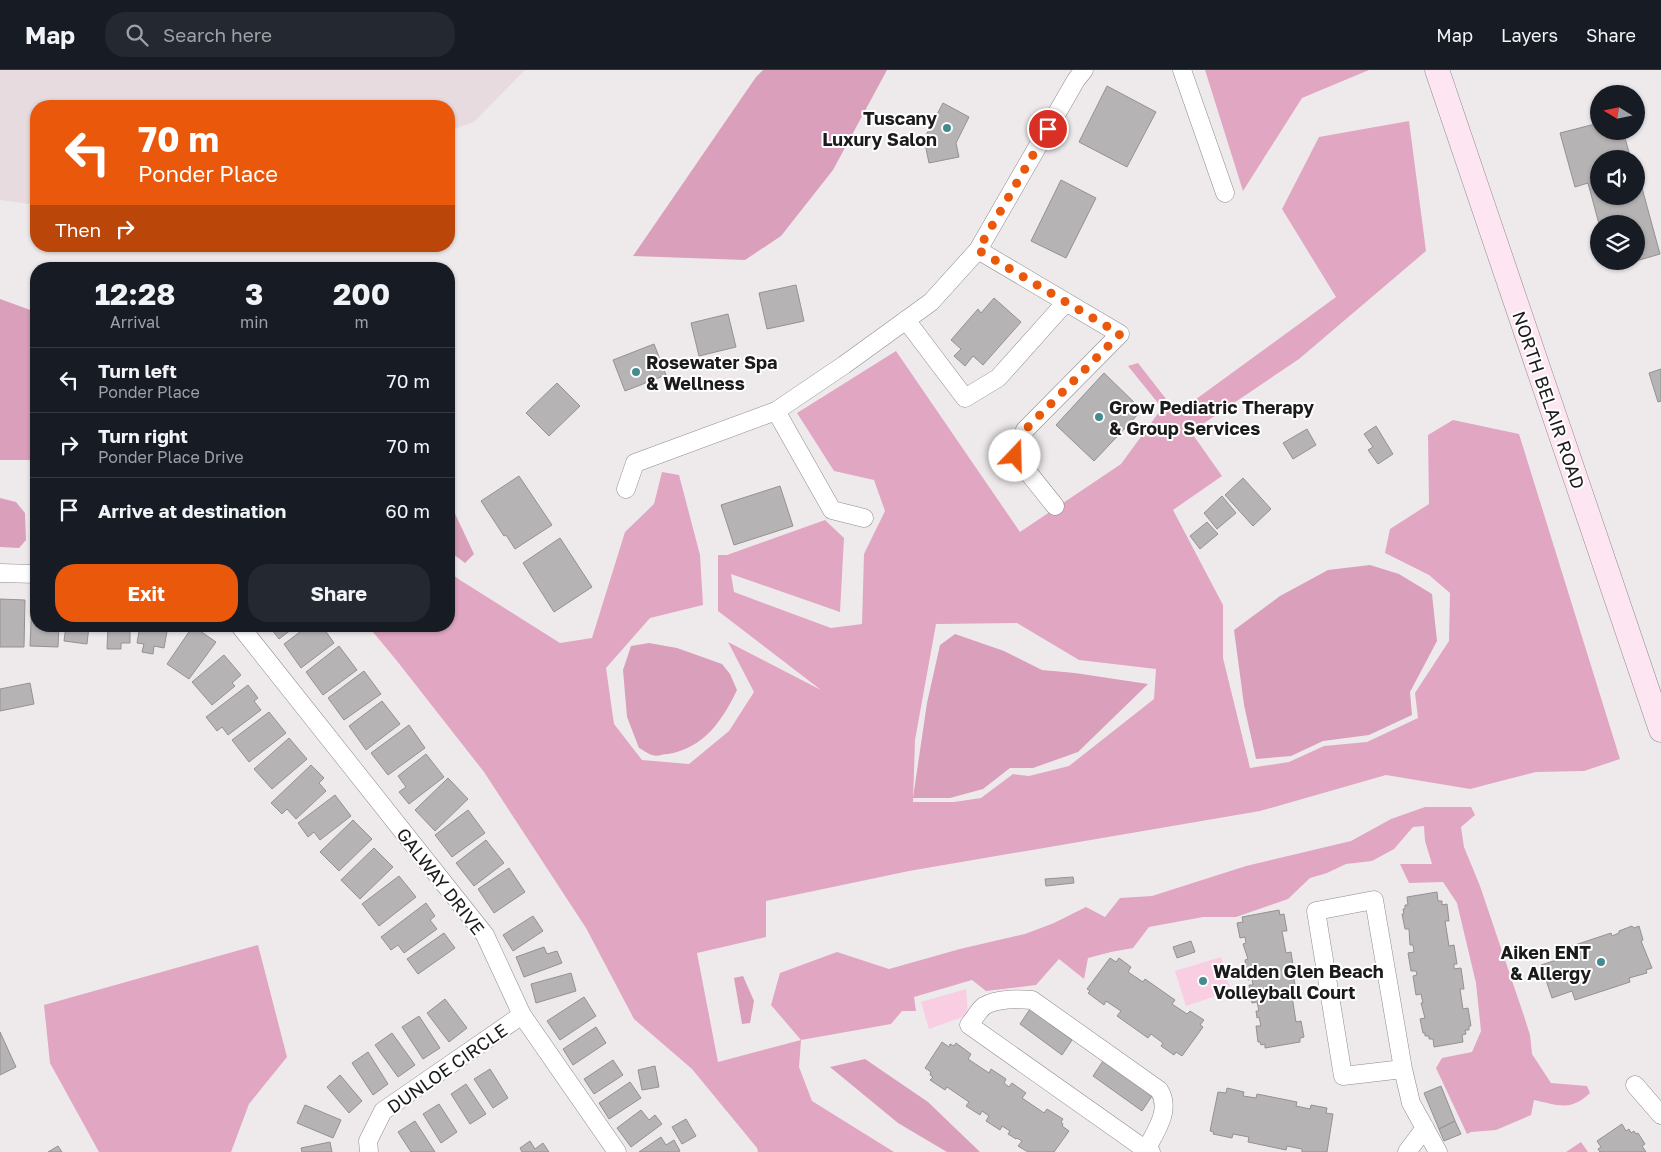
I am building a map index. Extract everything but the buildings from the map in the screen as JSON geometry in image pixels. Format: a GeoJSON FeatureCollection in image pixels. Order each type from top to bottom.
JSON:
{"type":"FeatureCollection","features":[{"type":"Feature","properties":{"kind":"main road","name":"NORTH BELAIR ROAD"},"geometry":{"type":"LineString","coordinates":[[1436,70],[1661,730]]}},
{"type":"Feature","properties":{"kind":"street"},"geometry":{"type":"LineString","coordinates":[[626,489],[635,463],[776,411],[931,302],[978,250],[1084,70]]}},
{"type":"Feature","properties":{"kind":"street"},"geometry":{"type":"LineString","coordinates":[[1182,70],[1225,193]]}},
{"type":"Feature","properties":{"kind":"street"},"geometry":{"type":"LineString","coordinates":[[978,250],[1120,334],[1025,430],[1015,456],[1055,506]]}},
{"type":"Feature","properties":{"kind":"street"},"geometry":{"type":"LineString","coordinates":[[906,320],[965,398],[998,378],[1066,302]]}},
{"type":"Feature","properties":{"kind":"street"},"geometry":{"type":"LineString","coordinates":[[776,411],[832,510],[864,518]]}},
{"type":"Feature","properties":{"kind":"street"},"geometry":{"type":"LineString","coordinates":[[0,573],[30,574]]}},
{"type":"Feature","properties":{"kind":"street","name":"GALWAY DRIVE"},"geometry":{"type":"LineString","coordinates":[[245,632],[485,935],[522,1015],[615,1151]]}},
{"type":"Feature","properties":{"kind":"street"},"geometry":{"type":"LineString","coordinates":[[1403,1069],[1343,1076],[1316,911],[1374,900],[1403,1069],[1411,1103],[1438,1152]]}},
{"type":"Feature","properties":{"kind":"street"},"geometry":{"type":"LineString","coordinates":[[1002,1000],[1032,1000],[1159,1090],[1162,1095],[1164,1110],[1162,1117],[1139,1149],[969,1025],[984,1006],[1002,1000]]}},
{"type":"Feature","properties":{"kind":"street","name":"DUNLOE CIRCLE"},"geometry":{"type":"LineString","coordinates":[[369,1152],[368,1141],[383,1111],[522,1015]]}},
{"type":"Feature","properties":{"kind":"street"},"geometry":{"type":"LineString","coordinates":[[1635,1085],[1661,1115]]}},
{"type":"Feature","properties":{"kind":"street"},"geometry":{"type":"LineString","coordinates":[[1407,1152],[1425,1128]]}},
{"type":"Feature","properties":{"kind":"shaded area"},"geometry":{"type":"Polygon","coordinates":[[[0,70],[525,70],[474,122],[455,129],[455,100],[30,100],[30,204],[0,200],[0,70]]]}},
{"type":"Feature","properties":{"kind":"shaded area"},"geometry":{"type":"Polygon","coordinates":[[[763,70],[887,70],[833,170],[781,236],[745,260],[633,256],[756,77],[763,70]]]}},
{"type":"Feature","properties":{"kind":"shaded area"},"geometry":{"type":"Polygon","coordinates":[[[1205,70],[1369,70],[1302,98],[1243,191],[1205,70]]]}},
{"type":"Feature","properties":{"kind":"shaded area"},"geometry":{"type":"Polygon","coordinates":[[[1409,121],[1426,251],[1299,359],[1191,432],[1222,476],[1173,510],[1223,605],[1223,658],[1250,768],[1289,762],[1324,746],[1367,742],[1418,718],[1415,693],[1449,641],[1450,593],[1429,575],[1385,553],[1390,529],[1429,504],[1428,435],[1453,420],[1519,434],[1620,759],[1584,771],[1536,772],[1470,789],[1386,775],[1260,811],[909,871],[766,901],[766,937],[697,953],[718,1062],[801,1040],[799,1067],[812,1101],[894,1152],[758,1152],[757,1148],[692,1069],[634,1019],[586,928],[484,772],[373,632],[455,632],[455,576],[560,643],[592,638],[625,532],[654,504],[662,472],[679,475],[700,555],[703,605],[650,618],[606,668],[614,724],[642,760],[689,764],[729,731],[754,692],[728,642],[821,690],[718,611],[718,555],[727,555],[825,520],[844,538],[840,612],[731,574],[734,592],[831,628],[862,624],[864,554],[885,511],[874,480],[834,471],[797,413],[896,351],[1020,532],[1121,464],[1162,408],[1128,366],[1138,363],[1177,413],[1336,297],[1282,209],[1319,137],[1409,121]],[[1017,623],[936,624],[915,740],[913,802],[954,802],[981,798],[1013,774],[1029,776],[1069,766],[1154,699],[1156,669],[1079,660],[1017,623]]]}},
{"type":"Feature","properties":{"kind":"shaded area"},"geometry":{"type":"Polygon","coordinates":[[[0,299],[30,310],[30,460],[0,460],[0,299]]]}},
{"type":"Feature","properties":{"kind":"shaded area"},"geometry":{"type":"Polygon","coordinates":[[[0,498],[16,502],[25,513],[26,540],[19,548],[0,547],[0,498]]]}},
{"type":"Feature","properties":{"kind":"shaded area"},"geometry":{"type":"Polygon","coordinates":[[[455,514],[474,554],[465,563],[455,556],[455,514]]]}},
{"type":"Feature","properties":{"kind":"shaded area"},"geometry":{"type":"Polygon","coordinates":[[[1370,565],[1399,574],[1432,594],[1437,641],[1410,692],[1412,715],[1369,735],[1323,741],[1291,756],[1256,759],[1244,705],[1234,630],[1280,596],[1328,570],[1370,565]]]}},
{"type":"Feature","properties":{"kind":"shaded area"},"geometry":{"type":"Polygon","coordinates":[[[955,634],[1004,651],[1042,670],[1148,684],[1078,752],[1033,768],[1010,768],[983,789],[950,798],[913,798],[927,703],[940,645],[955,634]]]}},
{"type":"Feature","properties":{"kind":"shaded area"},"geometry":{"type":"Polygon","coordinates":[[[649,643],[677,648],[722,664],[730,674],[737,690],[718,722],[702,739],[681,751],[658,756],[654,756],[639,748],[627,717],[623,670],[631,646],[649,643]]]}},
{"type":"Feature","properties":{"kind":"shaded area"},"geometry":{"type":"Polygon","coordinates":[[[1425,807],[1471,807],[1475,815],[1461,827],[1464,847],[1480,886],[1524,1016],[1530,1035],[1532,1054],[1551,1083],[1587,1086],[1590,1093],[1576,1103],[1564,1106],[1534,1100],[1531,1115],[1496,1130],[1467,1134],[1436,1068],[1442,1058],[1472,1052],[1481,1031],[1476,983],[1457,903],[1443,882],[1409,883],[1400,864],[1432,864],[1425,841],[1424,826],[1413,827],[1394,849],[1372,861],[1346,864],[1327,873],[1310,878],[1288,899],[1236,917],[1203,917],[1149,927],[1133,948],[1088,958],[1084,979],[1059,959],[1036,985],[986,991],[972,980],[914,997],[916,1011],[902,1011],[891,1024],[801,1040],[771,1005],[780,973],[837,952],[889,969],[960,949],[1025,934],[1054,923],[1086,907],[1105,917],[1120,898],[1152,896],[1246,866],[1351,841],[1391,819],[1425,807]]]}},
{"type":"Feature","properties":{"kind":"shaded area"},"geometry":{"type":"Polygon","coordinates":[[[258,945],[287,1057],[249,1104],[231,1152],[99,1152],[50,1063],[44,1005],[258,945]]]}},
{"type":"Feature","properties":{"kind":"shaded area","name":"Walden Glen Beach Volleyball Court"},"geometry":{"type":"Polygon","coordinates":[[[1221,957],[1231,991],[1186,1006],[1175,971],[1221,957]]]}},
{"type":"Feature","properties":{"kind":"shaded area"},"geometry":{"type":"Polygon","coordinates":[[[743,976],[754,1001],[750,1023],[742,1024],[734,978],[743,976]]]}},
{"type":"Feature","properties":{"kind":"shaded area"},"geometry":{"type":"Polygon","coordinates":[[[966,989],[968,1015],[929,1029],[921,1002],[966,989]]]}},
{"type":"Feature","properties":{"kind":"shaded area"},"geometry":{"type":"Polygon","coordinates":[[[865,1059],[928,1102],[980,1152],[947,1152],[898,1123],[830,1067],[865,1059]]]}},
{"type":"Feature","properties":{"kind":"shaded area"},"geometry":{"type":"Polygon","coordinates":[[[1581,1142],[1588,1152],[1566,1152],[1581,1142]]]}},
{"type":"Feature","properties":{"kind":"place","name":"Tuscany Luxury Salon"},"geometry":{"type":"Point","coordinates":[947,128]}},
{"type":"Feature","properties":{"kind":"place","name":"Rosewater Spa & Wellness"},"geometry":{"type":"Point","coordinates":[636,372]}},
{"type":"Feature","properties":{"kind":"place","name":"Grow Pediatric Therapy & Group Services"},"geometry":{"type":"Point","coordinates":[1099,417]}},
{"type":"Feature","properties":{"kind":"place","name":"Aiken ENT & Allergy"},"geometry":{"type":"Point","coordinates":[1601,962]}},
{"type":"Feature","properties":{"kind":"place","name":"Walden Glen Beach Volleyball Court"},"geometry":{"type":"Point","coordinates":[1203,981]}},
{"type":"Feature","properties":{"kind":"route"},"geometry":{"type":"LineString","coordinates":[[1015,456],[1025,430],[1120,334],[978,250],[1048,129]]}}]}
